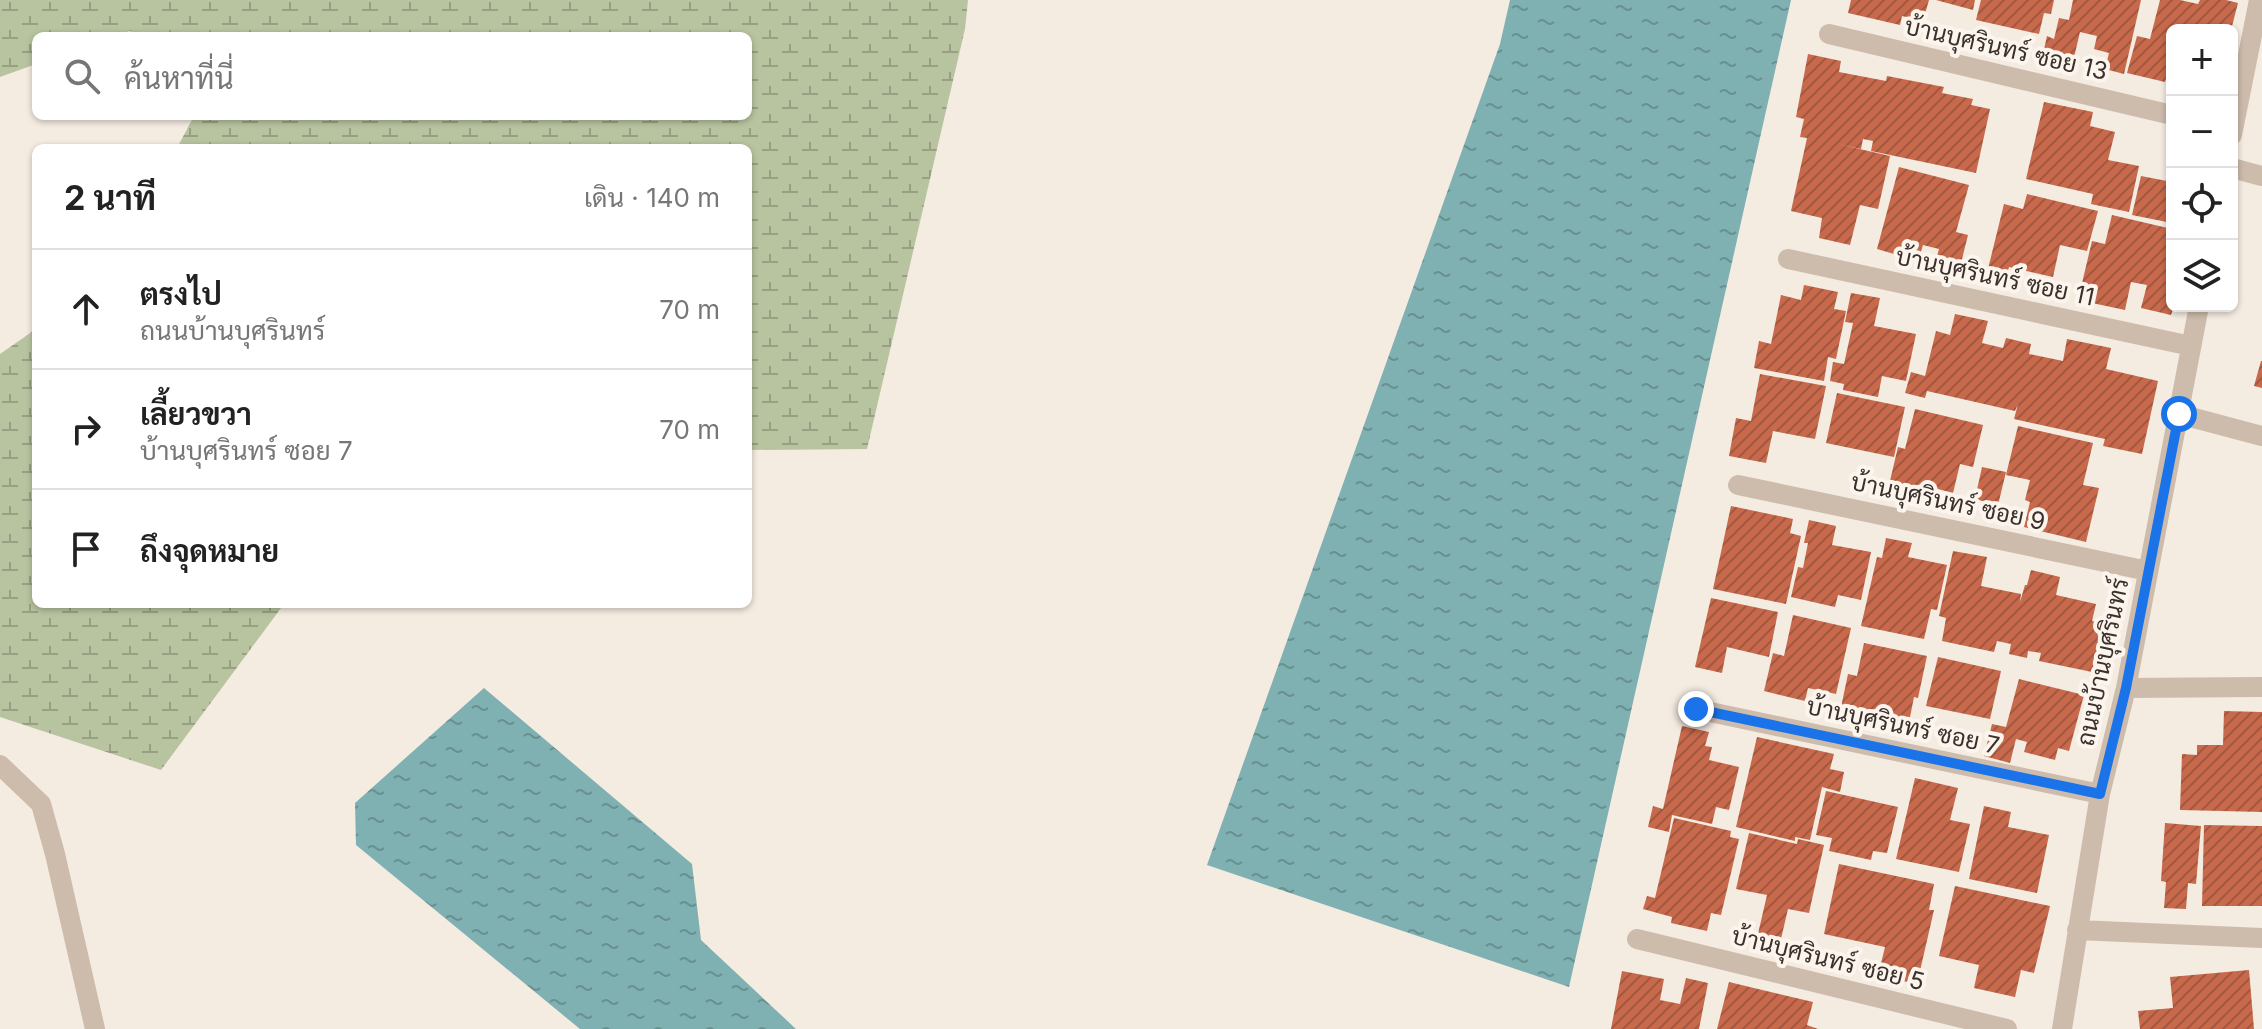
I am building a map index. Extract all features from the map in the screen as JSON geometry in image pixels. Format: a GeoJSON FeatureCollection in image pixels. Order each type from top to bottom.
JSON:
{"type":"FeatureCollection","features":[{"type":"Feature","properties":{"kind":"street"},"geometry":{"type":"LineString","coordinates":[[2238,100],[2259,0]]}},
{"type":"Feature","properties":{"kind":"street","name":"บ้านบุศรินทร์ ซอย 13"},"geometry":{"type":"LineString","coordinates":[[1829,34],[2166,114]]}},
{"type":"Feature","properties":{"kind":"street"},"geometry":{"type":"LineString","coordinates":[[2238,170],[2262,176]]}},
{"type":"Feature","properties":{"kind":"street","name":"บ้านบุศรินทร์ ซอย 11"},"geometry":{"type":"LineString","coordinates":[[1788,259],[2191,346]]}},
{"type":"Feature","properties":{"kind":"street","name":"ถนนบ้านบุศรินทร์"},"geometry":{"type":"LineString","coordinates":[[2062,1029],[2100,794],[2126,688],[2198,312]]}},
{"type":"Feature","properties":{"kind":"street"},"geometry":{"type":"LineString","coordinates":[[2179,414],[2262,436]]}},
{"type":"Feature","properties":{"kind":"street","name":"บ้านบุศรินทร์ ซอย 9"},"geometry":{"type":"LineString","coordinates":[[1738,485],[2148,571]]}},
{"type":"Feature","properties":{"kind":"street"},"geometry":{"type":"LineString","coordinates":[[2126,688],[2262,687]]}},
{"type":"Feature","properties":{"kind":"street","name":"บ้านบุศรินทร์ ซอย 7"},"geometry":{"type":"LineString","coordinates":[[1696,709],[2100,794]]}},
{"type":"Feature","properties":{"kind":"street"},"geometry":{"type":"LineString","coordinates":[[0,765],[41,804],[95,1029]]}},
{"type":"Feature","properties":{"kind":"street"},"geometry":{"type":"LineString","coordinates":[[2077,930],[2262,938]]}},
{"type":"Feature","properties":{"kind":"street","name":"บ้านบุศรินทร์ ซอย 5"},"geometry":{"type":"LineString","coordinates":[[1637,939],[2007,1029]]}},
{"type":"Feature","properties":{"kind":"green space"},"geometry":{"type":"Polygon","coordinates":[[[0,0],[968,0],[965,29],[867,449],[752,450],[752,144],[179,144],[192,120],[752,120],[752,32],[32,32],[32,65],[0,77],[0,0]]]}},
{"type":"Feature","properties":{"kind":"green space"},"geometry":{"type":"Polygon","coordinates":[[[32,332],[32,608],[281,608],[161,770],[0,717],[0,354],[32,332]]]}},
{"type":"Feature","properties":{"kind":"water"},"geometry":{"type":"Polygon","coordinates":[[[1510,0],[1791,0],[1569,987],[1207,865],[1500,44],[1510,0]]]}},
{"type":"Feature","properties":{"kind":"water"},"geometry":{"type":"Polygon","coordinates":[[[484,688],[692,864],[701,940],[796,1029],[580,1029],[356,845],[355,803],[484,688]]]}},
{"type":"Feature","properties":{"kind":"building"},"geometry":{"type":"Polygon","coordinates":[[[1851,0],[1929,0],[1923,21],[1902,16],[1900,25],[1848,13],[1851,0]]]}},
{"type":"Feature","properties":{"kind":"building"},"geometry":{"type":"Polygon","coordinates":[[[1936,0],[1975,0],[1973,10],[1936,0]]]}},
{"type":"Feature","properties":{"kind":"building"},"geometry":{"type":"Polygon","coordinates":[[[1981,0],[2054,0],[2051,14],[2044,13],[2039,34],[1976,20],[1981,0]]]}},
{"type":"Feature","properties":{"kind":"building"},"geometry":{"type":"Polygon","coordinates":[[[2073,0],[2141,0],[2124,74],[2105,69],[2109,53],[2094,49],[2097,36],[2080,32],[2071,70],[2041,63],[2047,36],[2054,39],[2059,18],[2069,20],[2073,0]]]}},
{"type":"Feature","properties":{"kind":"building"},"geometry":{"type":"Polygon","coordinates":[[[2160,0],[2198,4],[2200,0],[2226,0],[2238,3],[2233,24],[2166,24],[2165,82],[2127,73],[2137,36],[2150,39],[2160,0]]]}},
{"type":"Feature","properties":{"kind":"building"},"geometry":{"type":"Polygon","coordinates":[[[1808,54],[1841,61],[1839,72],[1886,81],[1887,76],[1944,87],[1942,93],[1973,99],[1971,105],[1990,109],[1976,173],[1871,151],[1873,141],[1863,139],[1861,149],[1838,144],[1890,156],[1878,209],[1860,205],[1850,245],[1819,238],[1822,218],[1791,211],[1807,138],[1800,137],[1804,119],[1796,117],[1808,54]]]}},
{"type":"Feature","properties":{"kind":"building"},"geometry":{"type":"Polygon","coordinates":[[[2044,102],[2093,112],[2090,126],[2115,132],[2108,160],[2139,166],[2129,212],[2091,204],[2093,194],[2026,179],[2044,102]]]}},
{"type":"Feature","properties":{"kind":"building"},"geometry":{"type":"Polygon","coordinates":[[[1899,167],[1969,185],[1956,232],[1968,235],[1961,263],[1937,256],[1939,249],[1923,245],[1918,261],[1877,249],[1899,167]]]}},
{"type":"Feature","properties":{"kind":"building"},"geometry":{"type":"Polygon","coordinates":[[[2141,176],[2166,181],[2166,222],[2132,215],[2141,176]]]}},
{"type":"Feature","properties":{"kind":"building"},"geometry":{"type":"Polygon","coordinates":[[[2027,194],[2098,211],[2087,251],[2060,245],[2053,277],[2009,267],[2007,274],[1988,269],[2004,204],[2023,209],[2027,194]]]}},
{"type":"Feature","properties":{"kind":"building"},"geometry":{"type":"Polygon","coordinates":[[[2112,215],[2166,228],[2166,312],[2172,312],[2171,315],[2141,308],[2147,285],[2131,282],[2125,310],[2078,300],[2092,241],[2105,244],[2112,215]]]}},
{"type":"Feature","properties":{"kind":"building"},"geometry":{"type":"Polygon","coordinates":[[[1804,285],[1838,292],[1834,309],[1846,311],[1836,359],[1828,357],[1824,381],[1754,368],[1759,341],[1771,344],[1781,295],[1801,300],[1804,285]]]}},
{"type":"Feature","properties":{"kind":"building"},"geometry":{"type":"Polygon","coordinates":[[[1851,293],[1880,298],[1874,326],[1916,334],[1906,381],[1882,376],[1878,397],[1843,390],[1844,384],[1830,381],[1833,362],[1844,364],[1853,323],[1845,322],[1851,293]]]}},
{"type":"Feature","properties":{"kind":"building"},"geometry":{"type":"Polygon","coordinates":[[[1955,314],[1988,321],[1982,343],[2003,348],[2006,338],[2031,344],[2029,354],[2063,361],[2067,339],[2111,348],[2106,369],[2158,381],[2142,454],[2103,446],[2105,439],[2014,419],[2018,404],[2015,411],[1927,391],[1925,398],[1905,393],[1911,372],[1925,376],[1936,331],[1950,335],[1955,314]]]}},
{"type":"Feature","properties":{"kind":"building"},"geometry":{"type":"Polygon","coordinates":[[[2262,361],[2262,388],[2254,386],[2262,361]]]}},
{"type":"Feature","properties":{"kind":"building"},"geometry":{"type":"Polygon","coordinates":[[[1760,374],[1826,386],[1815,439],[1773,431],[1766,463],[1729,456],[1736,418],[1751,421],[1760,374]]]}},
{"type":"Feature","properties":{"kind":"building"},"geometry":{"type":"Polygon","coordinates":[[[1837,393],[1905,407],[1894,457],[1826,443],[1837,393]]]}},
{"type":"Feature","properties":{"kind":"building"},"geometry":{"type":"Polygon","coordinates":[[[1915,409],[1983,425],[1973,467],[1960,464],[1953,493],[1923,485],[1921,493],[1889,485],[1898,447],[1905,449],[1915,409]]]}},
{"type":"Feature","properties":{"kind":"building"},"geometry":{"type":"Polygon","coordinates":[[[2018,426],[2093,443],[2083,485],[2099,488],[2086,542],[2024,527],[2030,502],[2025,500],[2030,480],[2006,475],[2018,426]]]}},
{"type":"Feature","properties":{"kind":"building"},"geometry":{"type":"Polygon","coordinates":[[[1982,467],[2006,472],[1998,505],[1975,499],[1982,467]]]}},
{"type":"Feature","properties":{"kind":"building"},"geometry":{"type":"Polygon","coordinates":[[[1731,506],[1793,519],[1790,533],[1801,536],[1786,604],[1713,589],[1731,506]]]}},
{"type":"Feature","properties":{"kind":"building"},"geometry":{"type":"Polygon","coordinates":[[[1809,520],[1836,526],[1832,545],[1871,552],[1861,600],[1838,595],[1835,607],[1791,597],[1798,567],[1803,568],[1809,520]]]}},
{"type":"Feature","properties":{"kind":"building"},"geometry":{"type":"Polygon","coordinates":[[[1886,538],[1912,543],[1908,557],[1947,565],[1937,610],[1931,609],[1924,639],[1861,626],[1877,557],[1882,558],[1886,538]]]}},
{"type":"Feature","properties":{"kind":"building"},"geometry":{"type":"Polygon","coordinates":[[[1953,551],[1987,557],[1981,586],[2021,594],[2020,602],[2031,570],[2060,577],[2056,595],[2096,604],[2092,621],[2103,623],[2092,672],[2039,661],[2041,653],[2028,651],[2027,658],[2009,654],[2011,644],[1997,641],[1994,652],[1942,641],[1946,618],[1939,616],[1953,551]]]}},
{"type":"Feature","properties":{"kind":"building"},"geometry":{"type":"Polygon","coordinates":[[[1711,598],[1778,612],[1769,657],[1727,647],[1722,673],[1695,667],[1711,598]]]}},
{"type":"Feature","properties":{"kind":"building"},"geometry":{"type":"Polygon","coordinates":[[[1793,615],[1851,628],[1836,694],[1808,688],[1805,701],[1764,691],[1773,653],[1784,656],[1793,615]]]}},
{"type":"Feature","properties":{"kind":"building"},"geometry":{"type":"Polygon","coordinates":[[[1864,643],[1927,656],[1908,727],[1840,712],[1848,674],[1857,676],[1864,643]]]}},
{"type":"Feature","properties":{"kind":"building"},"geometry":{"type":"Polygon","coordinates":[[[1938,657],[2001,671],[1990,719],[1926,706],[1938,657]]]}},
{"type":"Feature","properties":{"kind":"building"},"geometry":{"type":"Polygon","coordinates":[[[2019,679],[2084,695],[2069,751],[2058,748],[2055,760],[2024,752],[2027,742],[2016,739],[2010,763],[1984,756],[1992,724],[2006,727],[2019,679]]]}},
{"type":"Feature","properties":{"kind":"building"},"geometry":{"type":"Polygon","coordinates":[[[2224,711],[2262,712],[2262,812],[2180,810],[2182,754],[2197,755],[2197,745],[2223,745],[2224,711]]]}},
{"type":"Feature","properties":{"kind":"building"},"geometry":{"type":"Polygon","coordinates":[[[1682,726],[1709,732],[1705,746],[1712,747],[1709,760],[1739,767],[1729,810],[1716,807],[1712,824],[1672,815],[1669,832],[1648,827],[1653,806],[1663,809],[1682,726]]]}},
{"type":"Feature","properties":{"kind":"building"},"geometry":{"type":"Polygon","coordinates":[[[1757,737],[1834,754],[1830,769],[1844,772],[1840,792],[1822,787],[1810,840],[1795,837],[1795,841],[1736,827],[1757,737]]]}},
{"type":"Feature","properties":{"kind":"building"},"geometry":{"type":"Polygon","coordinates":[[[1915,778],[1958,788],[1950,820],[1970,824],[1959,872],[1896,859],[1915,778]]]}},
{"type":"Feature","properties":{"kind":"building"},"geometry":{"type":"Polygon","coordinates":[[[1826,791],[1898,807],[1887,853],[1873,851],[1871,860],[1829,851],[1832,838],[1816,835],[1826,791]]]}},
{"type":"Feature","properties":{"kind":"building"},"geometry":{"type":"Polygon","coordinates":[[[1984,806],[2011,812],[2008,827],[2049,835],[2037,893],[1969,879],[1984,806]]]}},
{"type":"Feature","properties":{"kind":"building"},"geometry":{"type":"Polygon","coordinates":[[[1674,818],[1731,831],[1730,837],[1739,839],[1721,915],[1711,913],[1707,931],[1671,923],[1672,917],[1643,909],[1647,896],[1655,898],[1674,818]]]}},
{"type":"Feature","properties":{"kind":"building"},"geometry":{"type":"Polygon","coordinates":[[[2165,823],[2201,826],[2196,884],[2188,883],[2186,909],[2164,908],[2166,882],[2161,881],[2165,823]]]}},
{"type":"Feature","properties":{"kind":"building"},"geometry":{"type":"Polygon","coordinates":[[[2204,825],[2262,826],[2262,906],[2202,906],[2204,825]]]}},
{"type":"Feature","properties":{"kind":"building"},"geometry":{"type":"Polygon","coordinates":[[[1749,833],[1797,844],[1798,839],[1824,845],[1809,913],[1788,909],[1780,943],[1757,938],[1767,895],[1736,889],[1749,833]]]}},
{"type":"Feature","properties":{"kind":"building"},"geometry":{"type":"Polygon","coordinates":[[[1839,864],[1934,884],[1929,910],[1934,910],[1917,984],[1878,976],[1885,947],[1824,934],[1839,864]]]}},
{"type":"Feature","properties":{"kind":"building"},"geometry":{"type":"Polygon","coordinates":[[[1955,886],[2050,906],[2034,973],[2021,970],[2015,997],[1974,988],[1979,965],[1939,956],[1955,886]]]}},
{"type":"Feature","properties":{"kind":"building"},"geometry":{"type":"Polygon","coordinates":[[[2249,970],[2254,1029],[2140,1029],[2138,1011],[2173,1008],[2170,977],[2249,970]]]}},
{"type":"Feature","properties":{"kind":"building"},"geometry":{"type":"Polygon","coordinates":[[[1622,971],[1664,979],[1660,1000],[1680,1004],[1686,978],[1708,983],[1699,1029],[1611,1029],[1622,971]]]}},
{"type":"Feature","properties":{"kind":"building"},"geometry":{"type":"Polygon","coordinates":[[[1729,982],[1813,1002],[1807,1025],[1818,1029],[1717,1029],[1729,982]]]}},
{"type":"Feature","properties":{"kind":"route"},"geometry":{"type":"LineString","coordinates":[[1696,709],[2100,794],[2126,688],[2179,414]]}}]}
